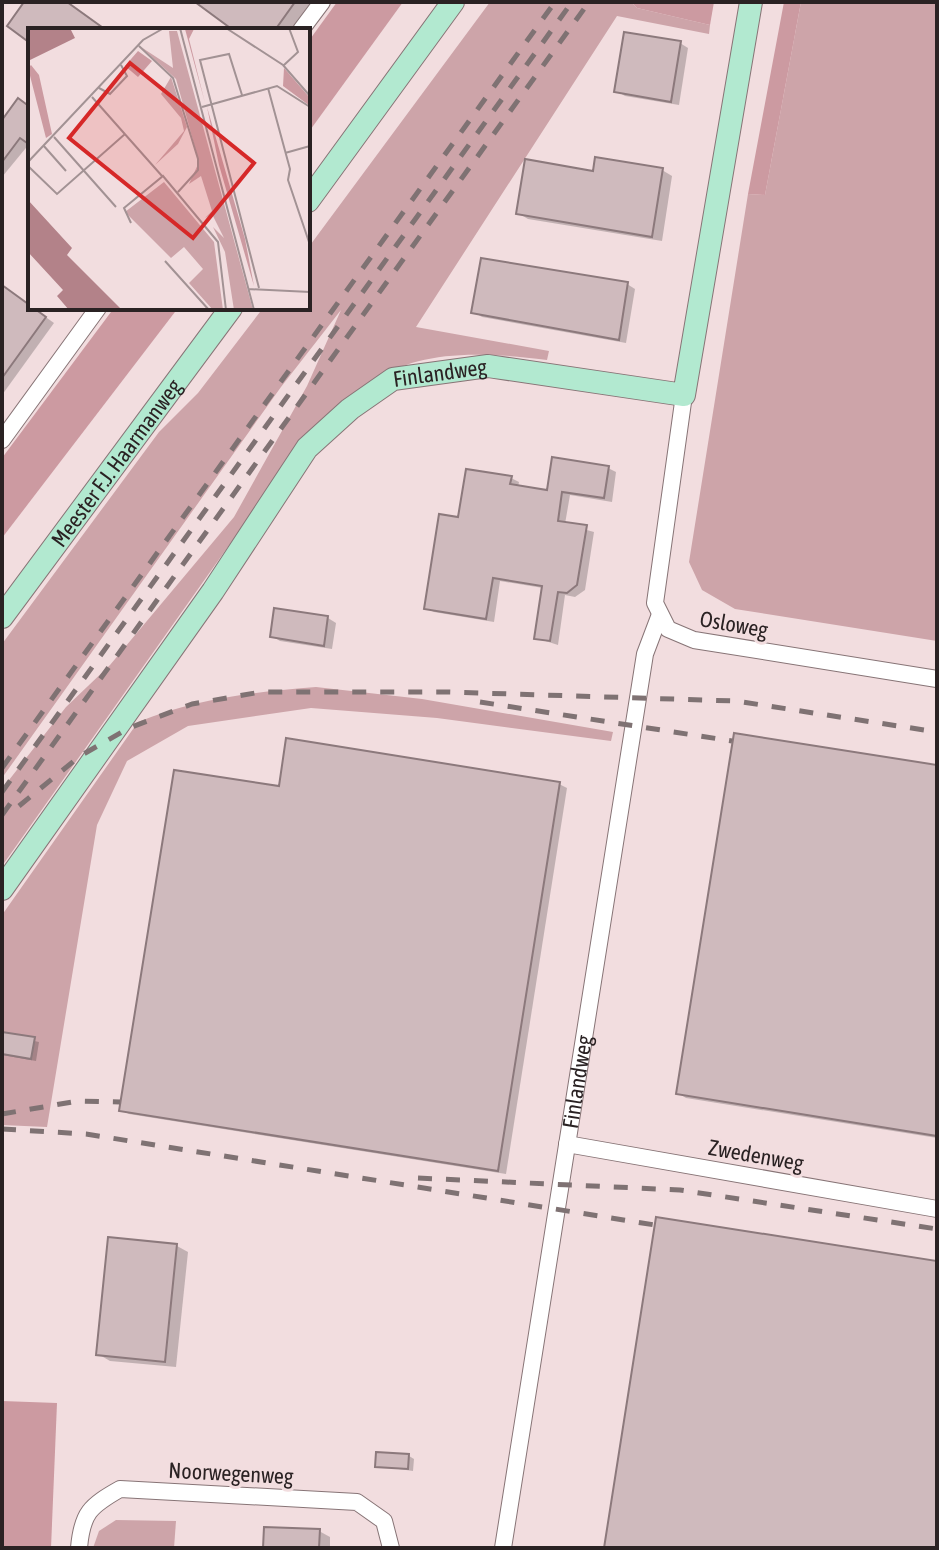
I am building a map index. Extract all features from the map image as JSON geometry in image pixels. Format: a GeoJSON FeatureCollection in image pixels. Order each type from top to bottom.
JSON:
{"type":"FeatureCollection","features":[{"type":"Feature","properties":{"kind":"street"},"geometry":{"type":"LineString","coordinates":[[302,28],[322,2]]}},
{"type":"Feature","properties":{"kind":"street"},"geometry":{"type":"LineString","coordinates":[[310,198],[453,2]]}},
{"type":"Feature","properties":{"kind":"street"},"geometry":{"type":"LineString","coordinates":[[659,617],[655,603],[657,572],[728,118],[751,2]]}},
{"type":"Feature","properties":{"kind":"street"},"geometry":{"type":"LineString","coordinates":[[2,440],[97,310]]}},
{"type":"Feature","properties":{"kind":"street","name":"Meester F.J. Haarmanweg"},"geometry":{"type":"LineString","coordinates":[[2,617],[230,310]]}},
{"type":"Feature","properties":{"kind":"street","name":"Finlandweg"},"geometry":{"type":"LineString","coordinates":[[2,889],[213,591],[307,448],[350,409],[393,379],[488,366],[684,395]]}},
{"type":"Feature","properties":{"kind":"street","name":"Finlandweg"},"geometry":{"type":"LineString","coordinates":[[503,1548],[645,654],[659,617]]}},
{"type":"Feature","properties":{"kind":"street","name":"Osloweg"},"geometry":{"type":"LineString","coordinates":[[659,617],[668,629],[694,640],[937,679]]}},
{"type":"Feature","properties":{"kind":"street","name":"Zwedenweg"},"geometry":{"type":"LineString","coordinates":[[567,1144],[937,1209]]}},
{"type":"Feature","properties":{"kind":"street","name":"Noorwegenweg"},"geometry":{"type":"LineString","coordinates":[[79,1548],[82,1521],[98,1502],[120,1489],[357,1502],[384,1521],[391,1548]]}},
{"type":"Feature","properties":{"kind":"shaded area"},"geometry":{"type":"Polygon","coordinates":[[[337,2],[403,2],[310,130],[310,39],[337,2]]]}},
{"type":"Feature","properties":{"kind":"shaded area"},"geometry":{"type":"Polygon","coordinates":[[[490,2],[631,2],[637,8],[710,25],[709,34],[617,16],[416,327],[549,351],[547,360],[458,355],[423,360],[392,370],[337,409],[278,476],[2,866],[2,789],[66,707],[110,665],[234,517],[307,386],[341,310],[281,387],[2,778],[2,644],[159,432],[198,393],[261,310],[310,310],[310,245],[490,2]]]}},
{"type":"Feature","properties":{"kind":"shaded area"},"geometry":{"type":"Polygon","coordinates":[[[631,2],[714,2],[710,25],[637,8],[631,2]]]}},
{"type":"Feature","properties":{"kind":"shaded area"},"geometry":{"type":"Polygon","coordinates":[[[784,2],[801,2],[765,195],[748,194],[784,2]]]}},
{"type":"Feature","properties":{"kind":"shaded area"},"geometry":{"type":"Polygon","coordinates":[[[801,2],[937,2],[937,641],[735,609],[702,590],[689,562],[748,194],[765,195],[801,2]]]}},
{"type":"Feature","properties":{"kind":"shaded area"},"geometry":{"type":"Polygon","coordinates":[[[113,310],[176,310],[2,538],[2,458],[113,310]]]}},
{"type":"Feature","properties":{"kind":"shaded area"},"geometry":{"type":"Polygon","coordinates":[[[316,687],[422,699],[613,732],[611,741],[437,718],[311,708],[188,726],[127,761],[97,825],[47,1127],[2,1125],[2,915],[138,722],[204,702],[316,687]]]}},
{"type":"Feature","properties":{"kind":"shaded area"},"geometry":{"type":"Polygon","coordinates":[[[2,1401],[57,1403],[51,1548],[2,1548],[2,1401]]]}},
{"type":"Feature","properties":{"kind":"shaded area"},"geometry":{"type":"Polygon","coordinates":[[[116,1520],[176,1521],[174,1548],[93,1548],[99,1531],[116,1520]]]}},
{"type":"Feature","properties":{"kind":"building"},"geometry":{"type":"Polygon","coordinates":[[[24,2],[67,2],[103,28],[28,28],[28,42],[7,26],[24,2]]]}},
{"type":"Feature","properties":{"kind":"building"},"geometry":{"type":"Polygon","coordinates":[[[195,2],[295,2],[276,28],[230,28],[195,2]]]}},
{"type":"Feature","properties":{"kind":"building"},"geometry":{"type":"Polygon","coordinates":[[[624,32],[681,41],[671,102],[614,92],[624,32]]]}},
{"type":"Feature","properties":{"kind":"building"},"geometry":{"type":"Polygon","coordinates":[[[18,98],[28,106],[28,144],[20,138],[2,162],[2,120],[18,98]]]}},
{"type":"Feature","properties":{"kind":"building"},"geometry":{"type":"Polygon","coordinates":[[[595,157],[663,168],[652,237],[516,214],[525,159],[593,171],[595,157]]]}},
{"type":"Feature","properties":{"kind":"building"},"geometry":{"type":"Polygon","coordinates":[[[481,258],[628,282],[619,340],[471,313],[481,258]]]}},
{"type":"Feature","properties":{"kind":"building"},"geometry":{"type":"Polygon","coordinates":[[[2,285],[28,304],[28,310],[36,310],[46,317],[2,378],[2,285]]]}},
{"type":"Feature","properties":{"kind":"building"},"geometry":{"type":"Polygon","coordinates":[[[552,457],[609,466],[604,498],[562,492],[558,521],[587,525],[577,585],[567,593],[558,592],[550,641],[534,639],[542,586],[493,578],[486,619],[424,609],[439,514],[458,517],[466,469],[512,476],[510,484],[547,490],[552,457]]]}},
{"type":"Feature","properties":{"kind":"building"},"geometry":{"type":"Polygon","coordinates":[[[274,608],[328,616],[324,646],[270,637],[274,608]]]}},
{"type":"Feature","properties":{"kind":"building"},"geometry":{"type":"Polygon","coordinates":[[[734,733],[937,765],[937,1136],[676,1094],[734,733]]]}},
{"type":"Feature","properties":{"kind":"building"},"geometry":{"type":"Polygon","coordinates":[[[286,738],[560,782],[498,1171],[119,1111],[174,770],[279,786],[286,738]]]}},
{"type":"Feature","properties":{"kind":"building"},"geometry":{"type":"Polygon","coordinates":[[[2,1032],[35,1037],[31,1059],[2,1054],[2,1032]]]}},
{"type":"Feature","properties":{"kind":"building"},"geometry":{"type":"Polygon","coordinates":[[[656,1217],[937,1261],[937,1548],[604,1548],[656,1217]]]}},
{"type":"Feature","properties":{"kind":"building"},"geometry":{"type":"Polygon","coordinates":[[[108,1237],[177,1244],[165,1362],[96,1355],[108,1237]]]}},
{"type":"Feature","properties":{"kind":"building"},"geometry":{"type":"Polygon","coordinates":[[[376,1452],[409,1454],[408,1469],[375,1467],[376,1452]]]}},
{"type":"Feature","properties":{"kind":"building"},"geometry":{"type":"Polygon","coordinates":[[[264,1527],[320,1529],[319,1548],[263,1548],[264,1527]]]}},
{"type":"Feature","properties":{"kind":"railway"},"geometry":{"type":"LineString","coordinates":[[2,768],[555,2]]}},
{"type":"Feature","properties":{"kind":"railway"},"geometry":{"type":"LineString","coordinates":[[2,792],[572,2]]}},
{"type":"Feature","properties":{"kind":"railway"},"geometry":{"type":"LineString","coordinates":[[2,815],[589,2]]}},
{"type":"Feature","properties":{"kind":"railway"},"geometry":{"type":"LineString","coordinates":[[19,806],[80,756],[129,728],[192,704],[261,692],[447,692],[736,701],[937,732]]}},
{"type":"Feature","properties":{"kind":"railway"},"geometry":{"type":"LineString","coordinates":[[480,702],[732,741]]}},
{"type":"Feature","properties":{"kind":"railway"},"geometry":{"type":"LineString","coordinates":[[2,1114],[78,1101],[120,1102]]}},
{"type":"Feature","properties":{"kind":"railway"},"geometry":{"type":"LineString","coordinates":[[2,1129],[86,1134],[655,1225]]}},
{"type":"Feature","properties":{"kind":"railway"},"geometry":{"type":"LineString","coordinates":[[418,1178],[680,1190],[937,1229]]}}]}
